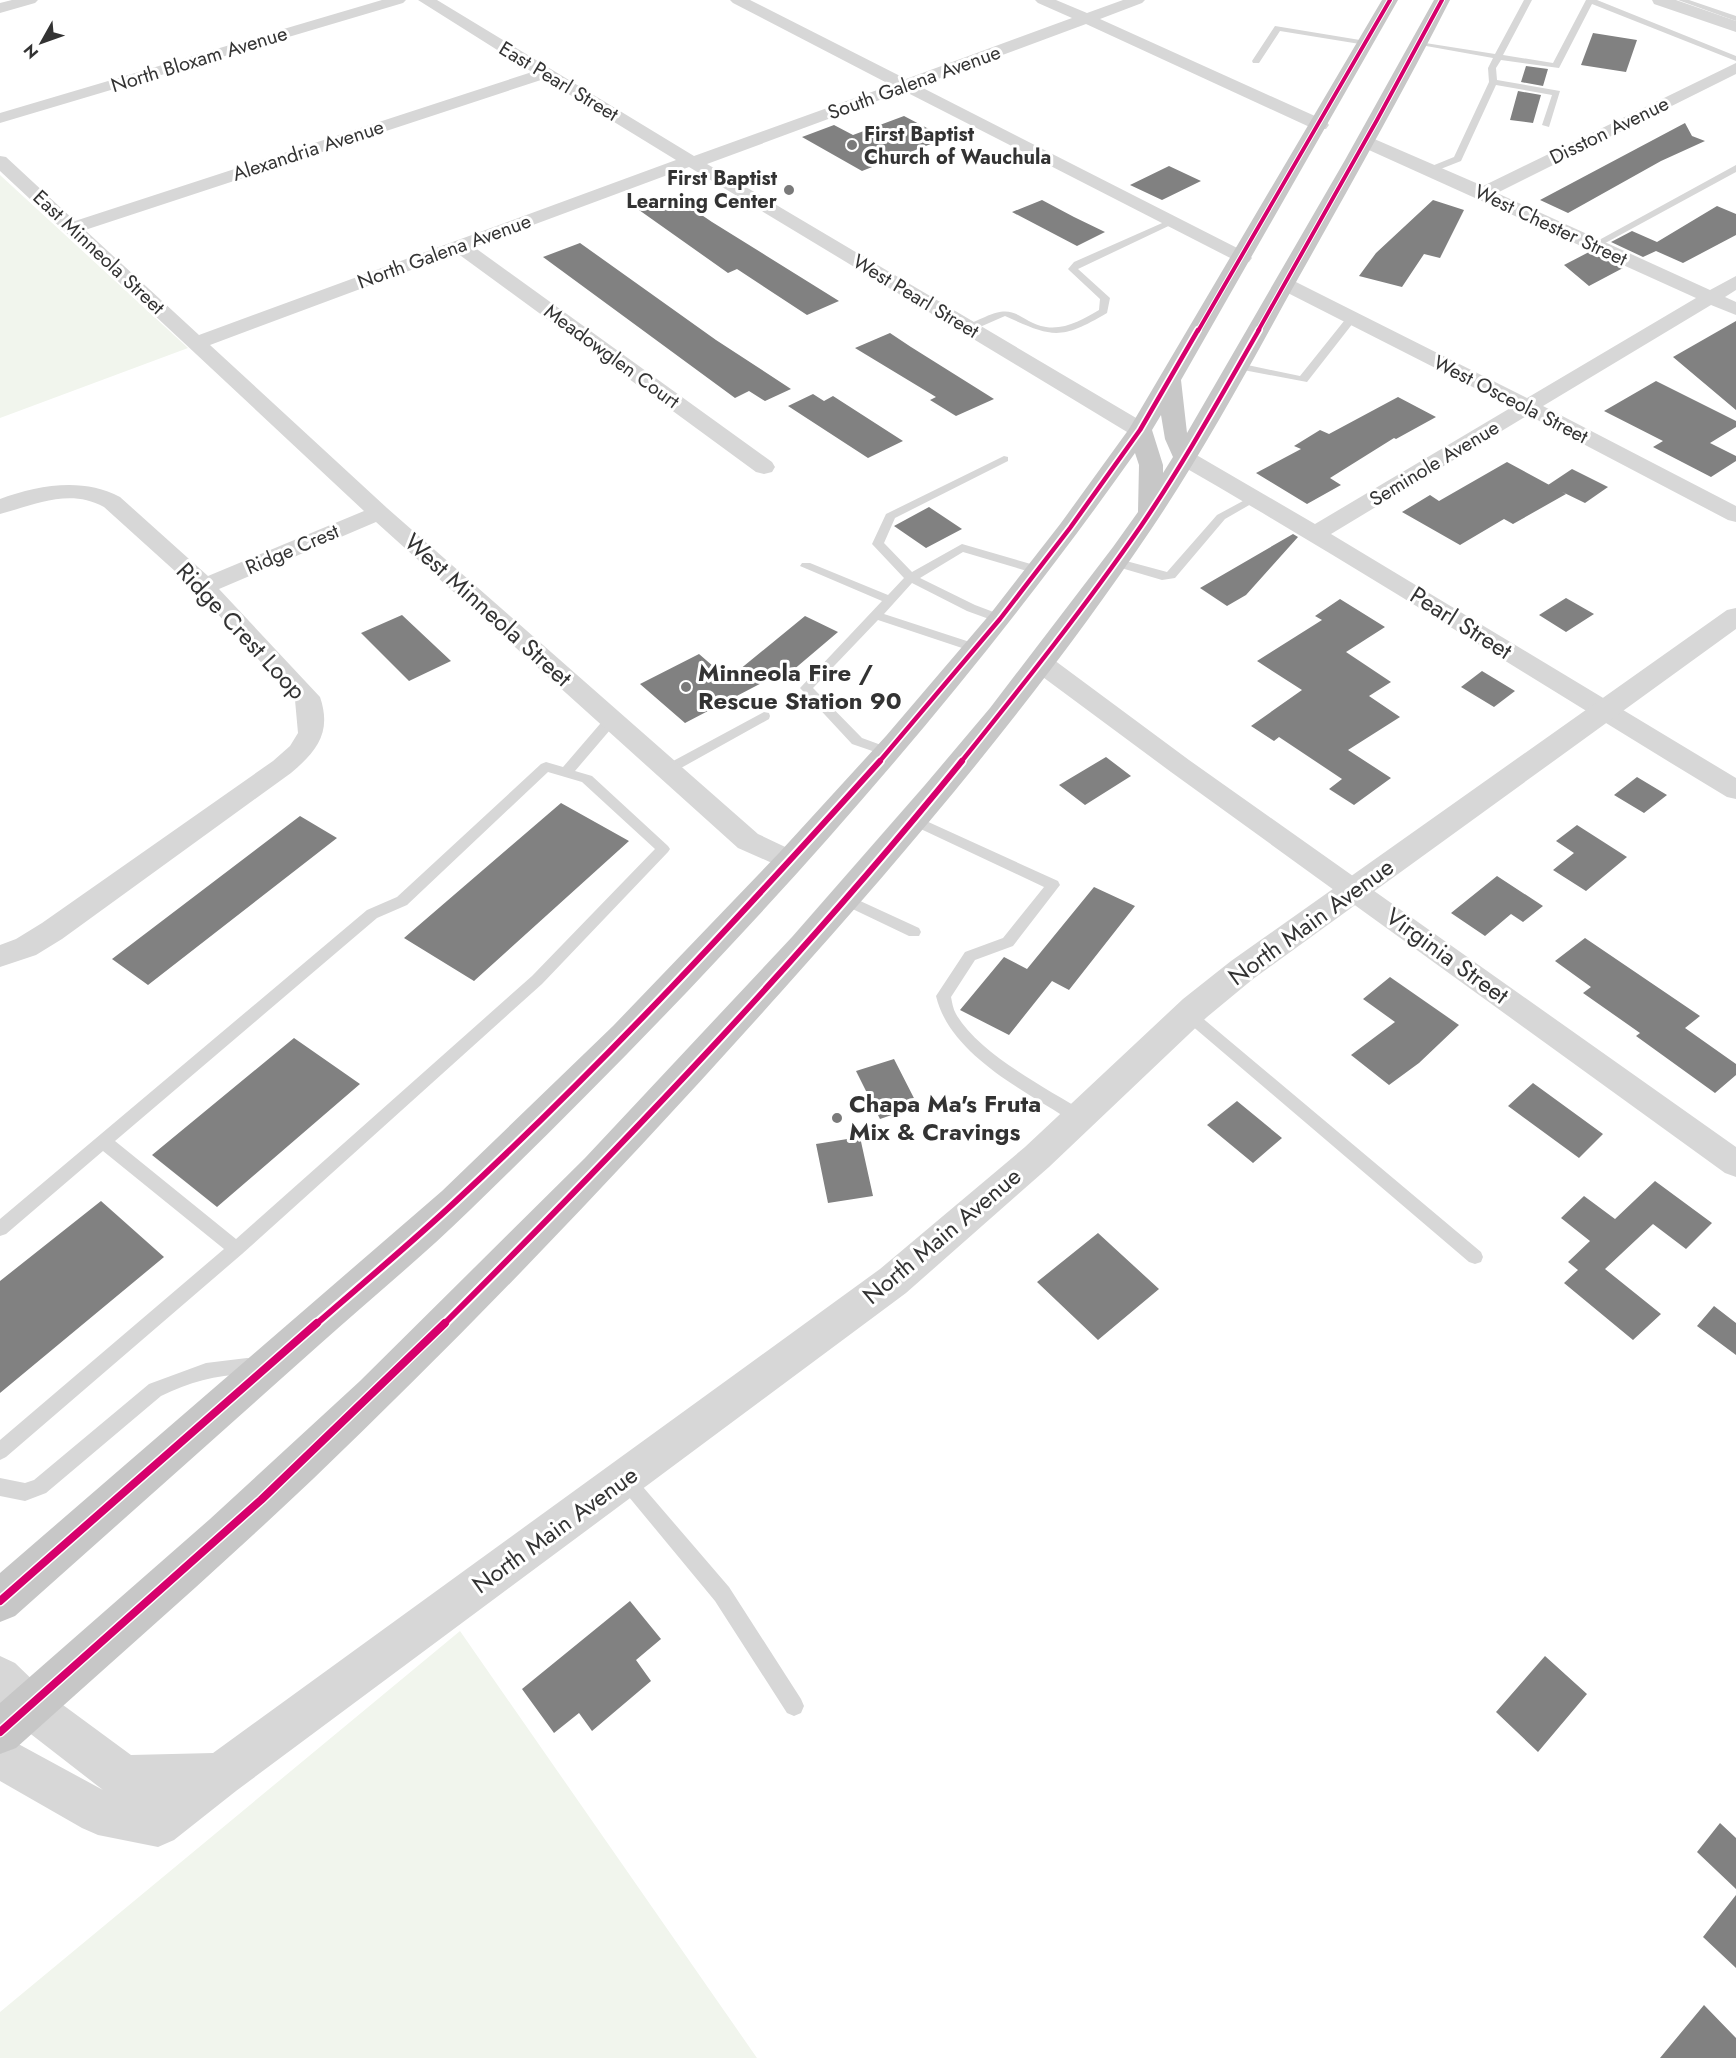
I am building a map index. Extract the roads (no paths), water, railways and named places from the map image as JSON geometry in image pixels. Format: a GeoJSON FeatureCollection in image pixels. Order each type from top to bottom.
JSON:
{"type":"FeatureCollection","features":[{"type":"Feature","properties":{"kind":"highway"},"geometry":{"type":"LineString","coordinates":[[0,1602],[455,1202],[625,1035],[790,861],[887,753],[1000,619],[1140,430],[1320,125],[1390,0]]}},
{"type":"Feature","properties":{"kind":"highway"},"geometry":{"type":"LineString","coordinates":[[10,1705],[298,1466],[502,1265],[688,1074],[913,820],[1041,663],[1115,562],[1185,458],[1366,142],[1442,0]]}},
{"type":"Feature","properties":{"kind":"highway"},"geometry":{"type":"LineString","coordinates":[[1170,381],[1172,425],[1185,458]]}},
{"type":"Feature","properties":{"kind":"highway"},"geometry":{"type":"LineString","coordinates":[[1140,430],[1151,465],[1150,512]]}},
{"type":"Feature","properties":{"kind":"street"},"geometry":{"type":"LineString","coordinates":[[0,8],[30,0]]}},
{"type":"Feature","properties":{"kind":"street","name":"North Bloxam Avenue"},"geometry":{"type":"LineString","coordinates":[[0,118],[398,0]]}},
{"type":"Feature","properties":{"kind":"street","name":"East Pearl Street"},"geometry":{"type":"LineString","coordinates":[[426,0],[692,162]]}},
{"type":"Feature","properties":{"kind":"street"},"geometry":{"type":"LineString","coordinates":[[738,0],[1242,258]]}},
{"type":"Feature","properties":{"kind":"street"},"geometry":{"type":"LineString","coordinates":[[1043,0],[1320,125]]}},
{"type":"Feature","properties":{"kind":"street","name":"South Galena Avenue"},"geometry":{"type":"LineString","coordinates":[[692,162],[1137,0]]}},
{"type":"Feature","properties":{"kind":"street"},"geometry":{"type":"LineString","coordinates":[[1660,0],[1736,27]]}},
{"type":"Feature","properties":{"kind":"street","name":"Disston Avenue"},"geometry":{"type":"LineString","coordinates":[[1483,193],[1736,68]]}},
{"type":"Feature","properties":{"kind":"street","name":"Alexandria Avenue"},"geometry":{"type":"LineString","coordinates":[[72,228],[545,73]]}},
{"type":"Feature","properties":{"kind":"street","name":"West Chester Street"},"geometry":{"type":"LineString","coordinates":[[1366,142],[1736,309]]}},
{"type":"Feature","properties":{"kind":"street","name":"East Minneola Street"},"geometry":{"type":"LineString","coordinates":[[0,161],[198,343]]}},
{"type":"Feature","properties":{"kind":"street","name":"North Galena Avenue"},"geometry":{"type":"LineString","coordinates":[[198,343],[679,164],[692,162]]}},
{"type":"Feature","properties":{"kind":"street","name":"West Pearl Street"},"geometry":{"type":"LineString","coordinates":[[692,162],[1140,430]]}},
{"type":"Feature","properties":{"kind":"street","name":"Meadowglen Court"},"geometry":{"type":"LineString","coordinates":[[459,245],[764,467]]}},
{"type":"Feature","properties":{"kind":"street","name":"Seminole Avenue"},"geometry":{"type":"LineString","coordinates":[[1316,533],[1736,282]]}},
{"type":"Feature","properties":{"kind":"street","name":"West Osceola Street"},"geometry":{"type":"LineString","coordinates":[[1285,284],[1736,515]]}},
{"type":"Feature","properties":{"kind":"street","name":"West Minneola Street"},"geometry":{"type":"LineString","coordinates":[[198,343],[379,513],[748,841],[790,861]]}},
{"type":"Feature","properties":{"kind":"street","name":"Pearl Street"},"geometry":{"type":"LineString","coordinates":[[1185,458],[1316,533],[1604,712],[1736,790]]}},
{"type":"Feature","properties":{"kind":"street","name":"Ridge Crest Loop"},"geometry":{"type":"LineString","coordinates":[[0,507],[24,498],[62,490],[101,496],[112,502],[206,586],[212,596],[307,697],[312,720],[311,734],[299,752],[282,767],[80,911],[26,947],[0,956]]}},
{"type":"Feature","properties":{"kind":"street","name":"Ridge Crest"},"geometry":{"type":"LineString","coordinates":[[206,586],[379,513]]}},
{"type":"Feature","properties":{"kind":"street","name":"North Main Avenue"},"geometry":{"type":"LineString","coordinates":[[0,1756],[98,1812],[158,1824],[220,1775],[893,1281],[1037,1157],[1189,1015],[1242,970],[1736,616]]}},
{"type":"Feature","properties":{"kind":"street","name":"Virginia Street"},"geometry":{"type":"LineString","coordinates":[[1041,663],[1179,766],[1736,1164]]}},
{"type":"Feature","properties":{"kind":"street"},"geometry":{"type":"LineString","coordinates":[[10,1705],[124,1778],[220,1775]]}},
{"type":"Feature","properties":{"kind":"lane"},"geometry":{"type":"LineString","coordinates":[[1430,170],[1458,159],[1493,82],[1492,68],[1528,0]]}},
{"type":"Feature","properties":{"kind":"lane"},"geometry":{"type":"LineString","coordinates":[[1419,44],[1556,66],[1590,0],[1736,59]]}},
{"type":"Feature","properties":{"kind":"lane"},"geometry":{"type":"LineString","coordinates":[[1682,0],[1736,20]]}},
{"type":"Feature","properties":{"kind":"lane"},"geometry":{"type":"LineString","coordinates":[[1256,62],[1278,28],[1366,43]]}},
{"type":"Feature","properties":{"kind":"lane"},"geometry":{"type":"LineString","coordinates":[[1493,82],[1557,93],[1546,124]]}},
{"type":"Feature","properties":{"kind":"lane"},"geometry":{"type":"LineString","coordinates":[[1595,245],[1736,168]]}},
{"type":"Feature","properties":{"kind":"lane"},"geometry":{"type":"LineString","coordinates":[[969,328],[1006,313],[1044,330],[1063,330],[1085,322],[1104,311],[1105,298],[1073,269],[1077,264],[1172,222]]}},
{"type":"Feature","properties":{"kind":"lane"},"geometry":{"type":"LineString","coordinates":[[1238,366],[1303,380],[1352,318]]}},
{"type":"Feature","properties":{"kind":"lane"},"geometry":{"type":"LineString","coordinates":[[1000,619],[971,608],[911,578],[879,544],[890,516],[1004,459]]}},
{"type":"Feature","properties":{"kind":"lane"},"geometry":{"type":"LineString","coordinates":[[1115,562],[1162,576],[1171,575],[1221,517],[1254,498]]}},
{"type":"Feature","properties":{"kind":"lane"},"geometry":{"type":"LineString","coordinates":[[887,753],[857,741],[806,688],[911,578],[962,548],[1037,570]]}},
{"type":"Feature","properties":{"kind":"lane"},"geometry":{"type":"LineString","coordinates":[[806,566],[890,600]]}},
{"type":"Feature","properties":{"kind":"lane"},"geometry":{"type":"LineString","coordinates":[[876,615],[975,648]]}},
{"type":"Feature","properties":{"kind":"lane"},"geometry":{"type":"LineString","coordinates":[[667,770],[764,716]]}},
{"type":"Feature","properties":{"kind":"lane"},"geometry":{"type":"LineString","coordinates":[[566,773],[611,720]]}},
{"type":"Feature","properties":{"kind":"lane"},"geometry":{"type":"LineString","coordinates":[[0,1229],[260,1006],[372,914],[402,901],[546,767],[587,779],[663,849],[537,980],[236,1249],[0,1451]]}},
{"type":"Feature","properties":{"kind":"lane"},"geometry":{"type":"LineString","coordinates":[[913,820],[1053,885],[1008,942],[970,956],[944,996],[948,1016],[962,1033],[1021,1079],[1079,1117]]}},
{"type":"Feature","properties":{"kind":"lane"},"geometry":{"type":"LineString","coordinates":[[845,899],[914,932]]}},
{"type":"Feature","properties":{"kind":"lane"},"geometry":{"type":"LineString","coordinates":[[1189,1015],[1474,1257]]}},
{"type":"Feature","properties":{"kind":"lane"},"geometry":{"type":"LineString","coordinates":[[104,1142],[236,1249]]}},
{"type":"Feature","properties":{"kind":"lane"},"geometry":{"type":"LineString","coordinates":[[0,1486],[25,1492],[40,1487],[155,1390],[166,1384],[232,1366],[267,1368]]}},
{"type":"Feature","properties":{"kind":"lane"},"geometry":{"type":"LineString","coordinates":[[625,1479],[722,1594],[794,1706]]}},
{"type":"Feature","properties":{"kind":"place","name":"First Baptist Church of Wauchula"},"geometry":{"type":"Point","coordinates":[852,145]}},
{"type":"Feature","properties":{"kind":"place","name":"First Baptist Learning Center"},"geometry":{"type":"Point","coordinates":[789,190]}},
{"type":"Feature","properties":{"kind":"place","name":"Minneola Fire / Rescue Station 90"},"geometry":{"type":"Point","coordinates":[686,687]}},
{"type":"Feature","properties":{"kind":"place","name":"Chapa Ma's Fruta Mix & Cravings"},"geometry":{"type":"Point","coordinates":[837,1118]}}]}
